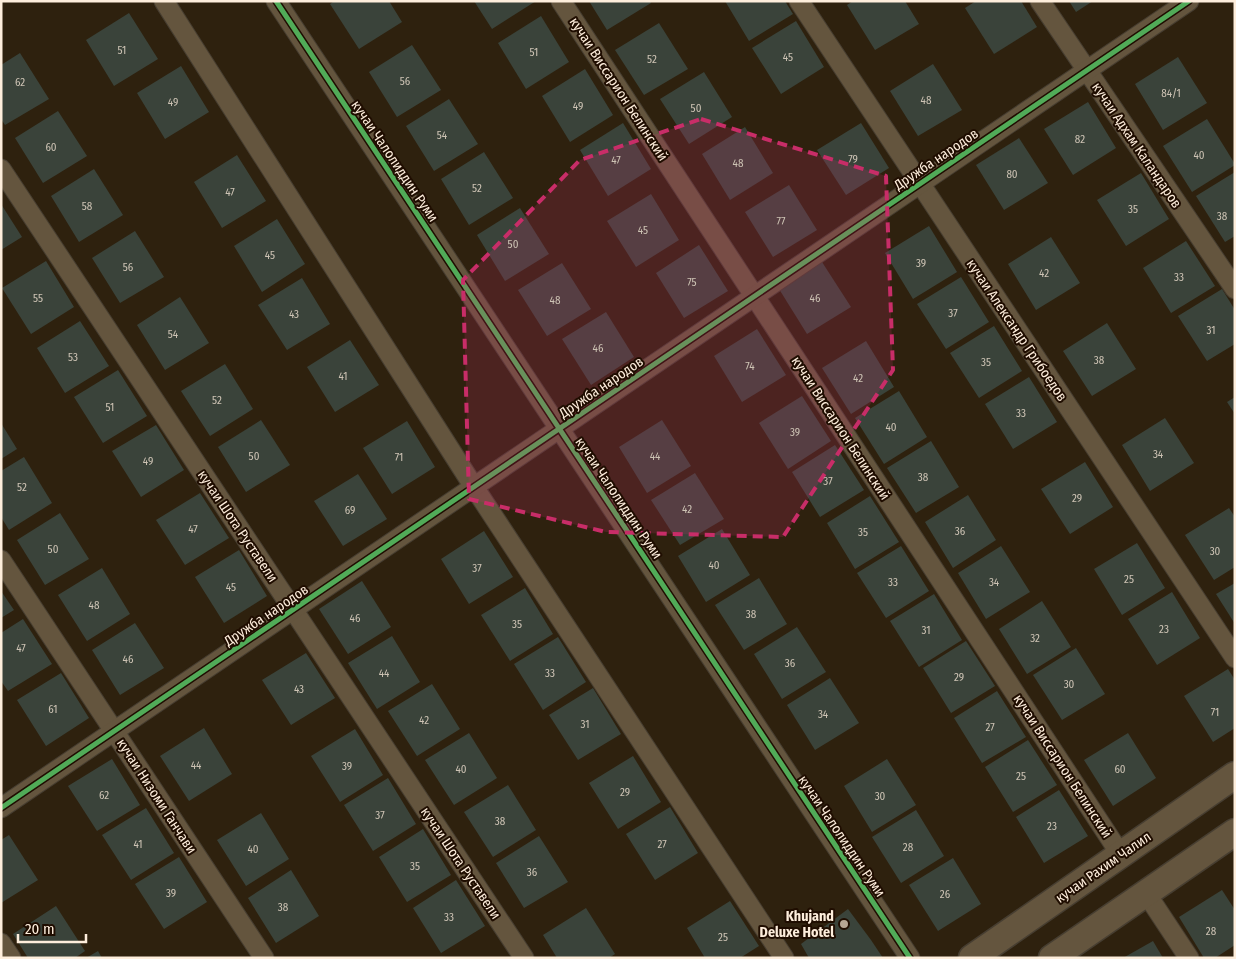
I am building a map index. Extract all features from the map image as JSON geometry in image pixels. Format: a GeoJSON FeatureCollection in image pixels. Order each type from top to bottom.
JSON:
{"type":"FeatureCollection","features":[{"type":"Feature","properties":{"kind":"main road","name":"кучаи Рахим Чалил"},"geometry":{"type":"LineString","coordinates":[[972,958],[1235,775]]}},
{"type":"Feature","properties":{"kind":"main road"},"geometry":{"type":"LineString","coordinates":[[1052,958],[1235,832]]}},
{"type":"Feature","properties":{"kind":"street"},"geometry":{"type":"LineString","coordinates":[[164,1],[474,487],[784,958]]}},
{"type":"Feature","properties":{"kind":"street","name":"кучаи Чалолиддин Руми"},"geometry":{"type":"LineString","coordinates":[[276,1],[910,958]]}},
{"type":"Feature","properties":{"kind":"street","name":"кучаи Виссарион Белинский"},"geometry":{"type":"LineString","coordinates":[[561,1],[1121,854]]}},
{"type":"Feature","properties":{"kind":"street","name":"кучаи Александр Грибоедов"},"geometry":{"type":"LineString","coordinates":[[799,1],[1235,658]]}},
{"type":"Feature","properties":{"kind":"street","name":"кучаи Адхам Каландаров"},"geometry":{"type":"LineString","coordinates":[[1040,1],[1235,289]]}},
{"type":"Feature","properties":{"kind":"street","name":"Дружба народов"},"geometry":{"type":"LineString","coordinates":[[1,808],[1189,1]]}},
{"type":"Feature","properties":{"kind":"street","name":"кучаи Шота Руставели"},"geometry":{"type":"LineString","coordinates":[[1,169],[524,958]]}},
{"type":"Feature","properties":{"kind":"street","name":"кучаи Низоми Ганчави"},"geometry":{"type":"LineString","coordinates":[[1,560],[264,958]]}},
{"type":"Feature","properties":{"kind":"street"},"geometry":{"type":"LineString","coordinates":[[1146,893],[1189,958]]}},
{"type":"Feature","properties":{"kind":"street"},"geometry":{"type":"LineString","coordinates":[[1,943],[11,958]]}},
{"type":"Feature","properties":{"kind":"highlighted area"},"geometry":{"type":"Polygon","coordinates":[[[701,119],[886,176],[893,370],[783,537],[606,532],[469,499],[463,280],[580,160],[701,119]]]}},
{"type":"Feature","properties":{"kind":"building"},"geometry":{"type":"Polygon","coordinates":[[[334,1],[389,1],[402,22],[359,49],[330,4],[334,1]]]}},
{"type":"Feature","properties":{"kind":"building"},"geometry":{"type":"Polygon","coordinates":[[[474,1],[536,1],[492,29],[474,1]]]}},
{"type":"Feature","properties":{"kind":"building"},"geometry":{"type":"Polygon","coordinates":[[[589,1],[650,1],[651,3],[607,30],[589,1]]]}},
{"type":"Feature","properties":{"kind":"building"},"geometry":{"type":"Polygon","coordinates":[[[725,1],[785,1],[793,14],[749,41],[725,1]]]}},
{"type":"Feature","properties":{"kind":"building"},"geometry":{"type":"Polygon","coordinates":[[[853,1],[905,1],[919,24],[875,50],[847,5],[853,1]]]}},
{"type":"Feature","properties":{"kind":"building"},"geometry":{"type":"Polygon","coordinates":[[[976,1],[1021,1],[1037,27],[994,54],[965,8],[976,1]]]}},
{"type":"Feature","properties":{"kind":"building"},"geometry":{"type":"Polygon","coordinates":[[[1069,1],[1093,1],[1076,12],[1069,1]]]}},
{"type":"Feature","properties":{"kind":"building"},"geometry":{"type":"Polygon","coordinates":[[[129,13],[158,59],[114,86],[86,40],[129,13]]]}},
{"type":"Feature","properties":{"kind":"building"},"geometry":{"type":"Polygon","coordinates":[[[541,16],[569,62],[526,89],[498,43],[541,16]]]}},
{"type":"Feature","properties":{"kind":"building"},"geometry":{"type":"Polygon","coordinates":[[[796,21],[824,67],[781,94],[752,48],[796,21]]]}},
{"type":"Feature","properties":{"kind":"building"},"geometry":{"type":"Polygon","coordinates":[[[659,23],[688,69],[644,95],[615,50],[659,23]]]}},
{"type":"Feature","properties":{"kind":"building"},"geometry":{"type":"Polygon","coordinates":[[[412,45],[441,90],[397,117],[369,72],[412,45]]]}},
{"type":"Feature","properties":{"kind":"building"},"geometry":{"type":"Polygon","coordinates":[[[20,53],[49,99],[5,125],[1,119],[1,65],[20,53]]]}},
{"type":"Feature","properties":{"kind":"building"},"geometry":{"type":"Polygon","coordinates":[[[1178,57],[1207,103],[1163,130],[1135,84],[1178,57]]]}},
{"type":"Feature","properties":{"kind":"building"},"geometry":{"type":"Polygon","coordinates":[[[933,64],[962,110],[918,136],[890,91],[933,64]]]}},
{"type":"Feature","properties":{"kind":"building"},"geometry":{"type":"Polygon","coordinates":[[[181,66],[209,112],[165,139],[137,93],[181,66]]]}},
{"type":"Feature","properties":{"kind":"building"},"geometry":{"type":"Polygon","coordinates":[[[585,69],[613,115],[570,142],[542,96],[585,69]]]}},
{"type":"Feature","properties":{"kind":"building"},"geometry":{"type":"Polygon","coordinates":[[[704,72],[732,117],[689,144],[660,99],[704,72]]]}},
{"type":"Feature","properties":{"kind":"building"},"geometry":{"type":"Polygon","coordinates":[[[449,99],[478,144],[434,171],[406,126],[449,99]]]}},
{"type":"Feature","properties":{"kind":"building"},"geometry":{"type":"Polygon","coordinates":[[[1088,102],[1116,148],[1073,175],[1044,129],[1088,102]]]}},
{"type":"Feature","properties":{"kind":"building"},"geometry":{"type":"Polygon","coordinates":[[[58,111],[87,156],[43,183],[15,138],[58,111]]]}},
{"type":"Feature","properties":{"kind":"building"},"geometry":{"type":"Polygon","coordinates":[[[1207,119],[1235,165],[1192,192],[1163,146],[1207,119]]]}},
{"type":"Feature","properties":{"kind":"building"},"geometry":{"type":"Polygon","coordinates":[[[623,123],[651,169],[608,196],[580,150],[623,123]]]}},
{"type":"Feature","properties":{"kind":"building"},"geometry":{"type":"Polygon","coordinates":[[[861,123],[889,168],[846,195],[817,150],[861,123]]]}},
{"type":"Feature","properties":{"kind":"building"},"geometry":{"type":"Polygon","coordinates":[[[745,127],[773,173],[730,200],[702,154],[745,127]]]}},
{"type":"Feature","properties":{"kind":"building"},"geometry":{"type":"Polygon","coordinates":[[[1019,138],[1048,183],[1004,210],[976,165],[1019,138]]]}},
{"type":"Feature","properties":{"kind":"building"},"geometry":{"type":"Polygon","coordinates":[[[484,152],[513,198],[469,225],[441,179],[484,152]]]}},
{"type":"Feature","properties":{"kind":"building"},"geometry":{"type":"Polygon","coordinates":[[[237,155],[266,201],[222,228],[194,182],[237,155]]]}},
{"type":"Feature","properties":{"kind":"building"},"geometry":{"type":"Polygon","coordinates":[[[94,169],[123,215],[79,242],[51,196],[94,169]]]}},
{"type":"Feature","properties":{"kind":"building"},"geometry":{"type":"Polygon","coordinates":[[[1235,172],[1235,236],[1225,242],[1196,196],[1235,172]]]}},
{"type":"Feature","properties":{"kind":"building"},"geometry":{"type":"Polygon","coordinates":[[[1141,173],[1169,219],[1126,246],[1097,200],[1141,173]]]}},
{"type":"Feature","properties":{"kind":"building"},"geometry":{"type":"Polygon","coordinates":[[[789,185],[817,230],[773,257],[745,212],[789,185]]]}},
{"type":"Feature","properties":{"kind":"building"},"geometry":{"type":"Polygon","coordinates":[[[651,194],[679,240],[636,267],[607,221],[651,194]]]}},
{"type":"Feature","properties":{"kind":"building"},"geometry":{"type":"Polygon","coordinates":[[[1,204],[22,237],[1,250],[1,204]]]}},
{"type":"Feature","properties":{"kind":"building"},"geometry":{"type":"Polygon","coordinates":[[[520,208],[549,254],[505,281],[477,235],[520,208]]]}},
{"type":"Feature","properties":{"kind":"building"},"geometry":{"type":"Polygon","coordinates":[[[277,219],[305,264],[262,292],[234,246],[277,219]]]}},
{"type":"Feature","properties":{"kind":"building"},"geometry":{"type":"Polygon","coordinates":[[[929,226],[957,272],[913,299],[885,253],[929,226]]]}},
{"type":"Feature","properties":{"kind":"building"},"geometry":{"type":"Polygon","coordinates":[[[135,231],[164,277],[120,303],[92,258],[135,231]]]}},
{"type":"Feature","properties":{"kind":"building"},"geometry":{"type":"Polygon","coordinates":[[[1051,237],[1080,283],[1036,310],[1008,264],[1051,237]]]}},
{"type":"Feature","properties":{"kind":"building"},"geometry":{"type":"Polygon","coordinates":[[[1186,241],[1215,286],[1171,313],[1143,268],[1186,241]]]}},
{"type":"Feature","properties":{"kind":"building"},"geometry":{"type":"Polygon","coordinates":[[[699,245],[728,291],[684,318],[656,273],[699,245]]]}},
{"type":"Feature","properties":{"kind":"building"},"geometry":{"type":"Polygon","coordinates":[[[46,261],[74,307],[31,334],[2,288],[46,261]]]}},
{"type":"Feature","properties":{"kind":"building"},"geometry":{"type":"Polygon","coordinates":[[[822,262],[851,307],[807,334],[779,289],[822,262]]]}},
{"type":"Feature","properties":{"kind":"building"},"geometry":{"type":"Polygon","coordinates":[[[562,263],[591,309],[547,336],[518,290],[562,263]]]}},
{"type":"Feature","properties":{"kind":"building"},"geometry":{"type":"Polygon","coordinates":[[[961,277],[989,322],[946,349],[917,304],[961,277]]]}},
{"type":"Feature","properties":{"kind":"building"},"geometry":{"type":"Polygon","coordinates":[[[302,278],[330,324],[287,350],[258,305],[302,278]]]}},
{"type":"Feature","properties":{"kind":"building"},"geometry":{"type":"Polygon","coordinates":[[[1222,289],[1235,310],[1235,344],[1207,361],[1178,316],[1222,289]]]}},
{"type":"Feature","properties":{"kind":"building"},"geometry":{"type":"Polygon","coordinates":[[[180,297],[209,343],[165,370],[137,325],[180,297]]]}},
{"type":"Feature","properties":{"kind":"building"},"geometry":{"type":"Polygon","coordinates":[[[606,312],[634,357],[591,385],[562,339],[606,312]]]}},
{"type":"Feature","properties":{"kind":"building"},"geometry":{"type":"Polygon","coordinates":[[[80,321],[109,366],[65,393],[37,348],[80,321]]]}},
{"type":"Feature","properties":{"kind":"building"},"geometry":{"type":"Polygon","coordinates":[[[1107,323],[1136,369],[1092,396],[1063,351],[1107,323]]]}},
{"type":"Feature","properties":{"kind":"building"},"geometry":{"type":"Polygon","coordinates":[[[994,326],[1022,371],[979,398],[950,353],[994,326]]]}},
{"type":"Feature","properties":{"kind":"building"},"geometry":{"type":"Polygon","coordinates":[[[757,329],[786,375],[742,402],[714,356],[757,329]]]}},
{"type":"Feature","properties":{"kind":"building"},"geometry":{"type":"Polygon","coordinates":[[[350,340],[379,385],[335,412],[307,367],[350,340]]]}},
{"type":"Feature","properties":{"kind":"building"},"geometry":{"type":"Polygon","coordinates":[[[866,341],[894,387],[851,414],[822,368],[866,341]]]}},
{"type":"Feature","properties":{"kind":"building"},"geometry":{"type":"Polygon","coordinates":[[[225,364],[253,409],[210,436],[181,391],[225,364]]]}},
{"type":"Feature","properties":{"kind":"building"},"geometry":{"type":"Polygon","coordinates":[[[118,370],[147,416],[103,443],[74,397],[118,370]]]}},
{"type":"Feature","properties":{"kind":"building"},"geometry":{"type":"Polygon","coordinates":[[[1029,377],[1057,422],[1013,449],[985,404],[1029,377]]]}},
{"type":"Feature","properties":{"kind":"building"},"geometry":{"type":"Polygon","coordinates":[[[899,391],[927,437],[884,464],[855,418],[899,391]]]}},
{"type":"Feature","properties":{"kind":"building"},"geometry":{"type":"Polygon","coordinates":[[[802,396],[831,441],[788,469],[759,423],[802,396]]]}},
{"type":"Feature","properties":{"kind":"building"},"geometry":{"type":"Polygon","coordinates":[[[1235,397],[1235,414],[1227,402],[1235,397]]]}},
{"type":"Feature","properties":{"kind":"building"},"geometry":{"type":"Polygon","coordinates":[[[1165,418],[1194,463],[1150,491],[1122,445],[1165,418]]]}},
{"type":"Feature","properties":{"kind":"building"},"geometry":{"type":"Polygon","coordinates":[[[261,420],[290,465],[246,492],[218,447],[261,420]]]}},
{"type":"Feature","properties":{"kind":"building"},"geometry":{"type":"Polygon","coordinates":[[[662,420],[691,466],[647,493],[619,447],[662,420]]]}},
{"type":"Feature","properties":{"kind":"building"},"geometry":{"type":"Polygon","coordinates":[[[407,421],[435,467],[392,494],[363,448],[407,421]]]}},
{"type":"Feature","properties":{"kind":"building"},"geometry":{"type":"Polygon","coordinates":[[[1,423],[17,449],[1,459],[1,423]]]}},
{"type":"Feature","properties":{"kind":"building"},"geometry":{"type":"Polygon","coordinates":[[[156,425],[184,470],[141,497],[112,451],[156,425]]]}},
{"type":"Feature","properties":{"kind":"building"},"geometry":{"type":"Polygon","coordinates":[[[931,441],[959,487],[916,513],[887,468],[931,441]]]}},
{"type":"Feature","properties":{"kind":"building"},"geometry":{"type":"Polygon","coordinates":[[[835,445],[864,490],[820,517],[792,472],[835,445]]]}},
{"type":"Feature","properties":{"kind":"building"},"geometry":{"type":"Polygon","coordinates":[[[24,457],[52,503],[9,530],[1,517],[1,471],[24,457]]]}},
{"type":"Feature","properties":{"kind":"building"},"geometry":{"type":"Polygon","coordinates":[[[1085,462],[1113,507],[1070,534],[1041,489],[1085,462]]]}},
{"type":"Feature","properties":{"kind":"building"},"geometry":{"type":"Polygon","coordinates":[[[695,473],[724,519],[680,545],[651,500],[695,473]]]}},
{"type":"Feature","properties":{"kind":"building"},"geometry":{"type":"Polygon","coordinates":[[[358,474],[387,519],[343,546],[314,501],[358,474]]]}},
{"type":"Feature","properties":{"kind":"building"},"geometry":{"type":"Polygon","coordinates":[[[200,493],[229,538],[185,565],[156,520],[200,493]]]}},
{"type":"Feature","properties":{"kind":"building"},"geometry":{"type":"Polygon","coordinates":[[[968,495],[996,540],[953,568],[925,522],[968,495]]]}},
{"type":"Feature","properties":{"kind":"building"},"geometry":{"type":"Polygon","coordinates":[[[870,496],[899,542],[855,569],[827,523],[870,496]]]}},
{"type":"Feature","properties":{"kind":"building"},"geometry":{"type":"Polygon","coordinates":[[[1229,508],[1235,517],[1235,567],[1214,580],[1185,535],[1229,508]]]}},
{"type":"Feature","properties":{"kind":"building"},"geometry":{"type":"Polygon","coordinates":[[[60,513],[89,559],[45,585],[17,540],[60,513]]]}},
{"type":"Feature","properties":{"kind":"building"},"geometry":{"type":"Polygon","coordinates":[[[722,529],[750,575],[706,602],[678,556],[722,529]]]}},
{"type":"Feature","properties":{"kind":"building"},"geometry":{"type":"Polygon","coordinates":[[[484,531],[513,577],[469,604],[441,559],[484,531]]]}},
{"type":"Feature","properties":{"kind":"building"},"geometry":{"type":"Polygon","coordinates":[[[1137,543],[1165,588],[1122,615],[1094,569],[1137,543]]]}},
{"type":"Feature","properties":{"kind":"building"},"geometry":{"type":"Polygon","coordinates":[[[901,546],[929,591],[886,618],[857,573],[901,546]]]}},
{"type":"Feature","properties":{"kind":"building"},"geometry":{"type":"Polygon","coordinates":[[[1001,546],[1030,592],[986,619],[958,573],[1001,546]]]}},
{"type":"Feature","properties":{"kind":"building"},"geometry":{"type":"Polygon","coordinates":[[[239,550],[267,596],[224,623],[195,577],[239,550]]]}},
{"type":"Feature","properties":{"kind":"building"},"geometry":{"type":"Polygon","coordinates":[[[102,568],[130,614],[87,641],[58,595],[102,568]]]}},
{"type":"Feature","properties":{"kind":"building"},"geometry":{"type":"Polygon","coordinates":[[[759,578],[787,624],[744,650],[715,605],[759,578]]]}},
{"type":"Feature","properties":{"kind":"building"},"geometry":{"type":"Polygon","coordinates":[[[362,581],[391,627],[348,654],[319,609],[362,581]]]}},
{"type":"Feature","properties":{"kind":"building"},"geometry":{"type":"Polygon","coordinates":[[[1235,583],[1235,624],[1216,594],[1235,583]]]}},
{"type":"Feature","properties":{"kind":"building"},"geometry":{"type":"Polygon","coordinates":[[[525,588],[553,634],[510,661],[481,615],[525,588]]]}},
{"type":"Feature","properties":{"kind":"building"},"geometry":{"type":"Polygon","coordinates":[[[1,591],[14,610],[1,618],[1,591]]]}},
{"type":"Feature","properties":{"kind":"building"},"geometry":{"type":"Polygon","coordinates":[[[1172,592],[1200,638],[1157,665],[1128,619],[1172,592]]]}},
{"type":"Feature","properties":{"kind":"building"},"geometry":{"type":"Polygon","coordinates":[[[934,594],[962,640],[919,667],[890,621],[934,594]]]}},
{"type":"Feature","properties":{"kind":"building"},"geometry":{"type":"Polygon","coordinates":[[[1042,601],[1071,647],[1027,674],[999,629],[1042,601]]]}},
{"type":"Feature","properties":{"kind":"building"},"geometry":{"type":"Polygon","coordinates":[[[23,619],[52,664],[8,691],[1,681],[1,633],[23,619]]]}},
{"type":"Feature","properties":{"kind":"building"},"geometry":{"type":"Polygon","coordinates":[[[135,623],[164,668],[120,695],[92,650],[135,623]]]}},
{"type":"Feature","properties":{"kind":"building"},"geometry":{"type":"Polygon","coordinates":[[[797,627],[826,672],[782,699],[754,654],[797,627]]]}},
{"type":"Feature","properties":{"kind":"building"},"geometry":{"type":"Polygon","coordinates":[[[392,636],[420,682],[377,709],[348,663],[392,636]]]}},
{"type":"Feature","properties":{"kind":"building"},"geometry":{"type":"Polygon","coordinates":[[[558,637],[586,682],[543,710],[514,664],[558,637]]]}},
{"type":"Feature","properties":{"kind":"building"},"geometry":{"type":"Polygon","coordinates":[[[966,641],[995,686],[951,713],[923,668],[966,641]]]}},
{"type":"Feature","properties":{"kind":"building"},"geometry":{"type":"Polygon","coordinates":[[[1076,648],[1105,694],[1062,720],[1033,675],[1076,648]]]}},
{"type":"Feature","properties":{"kind":"building"},"geometry":{"type":"Polygon","coordinates":[[[306,653],[335,698],[291,725],[262,680],[306,653]]]}},
{"type":"Feature","properties":{"kind":"building"},"geometry":{"type":"Polygon","coordinates":[[[1228,669],[1235,680],[1235,728],[1213,742],[1184,696],[1228,669]]]}},
{"type":"Feature","properties":{"kind":"building"},"geometry":{"type":"Polygon","coordinates":[[[61,673],[89,718],[46,746],[17,700],[61,673]]]}},
{"type":"Feature","properties":{"kind":"building"},"geometry":{"type":"Polygon","coordinates":[[[830,678],[859,723],[815,750],[787,705],[830,678]]]}},
{"type":"Feature","properties":{"kind":"building"},"geometry":{"type":"Polygon","coordinates":[[[432,684],[460,729],[417,756],[388,711],[432,684]]]}},
{"type":"Feature","properties":{"kind":"building"},"geometry":{"type":"Polygon","coordinates":[[[593,688],[621,734],[578,760],[549,715],[593,688]]]}},
{"type":"Feature","properties":{"kind":"building"},"geometry":{"type":"Polygon","coordinates":[[[997,691],[1026,737],[982,763],[954,718],[997,691]]]}},
{"type":"Feature","properties":{"kind":"building"},"geometry":{"type":"Polygon","coordinates":[[[204,728],[232,774],[189,801],[160,756],[204,728]]]}},
{"type":"Feature","properties":{"kind":"building"},"geometry":{"type":"Polygon","coordinates":[[[355,729],[383,775],[340,802],[311,756],[355,729]]]}},
{"type":"Feature","properties":{"kind":"building"},"geometry":{"type":"Polygon","coordinates":[[[469,733],[497,778],[454,805],[425,760],[469,733]]]}},
{"type":"Feature","properties":{"kind":"building"},"geometry":{"type":"Polygon","coordinates":[[[1128,733],[1156,778],[1113,806],[1084,760],[1128,733]]]}},
{"type":"Feature","properties":{"kind":"building"},"geometry":{"type":"Polygon","coordinates":[[[1028,740],[1057,785],[1013,812],[985,767],[1028,740]]]}},
{"type":"Feature","properties":{"kind":"building"},"geometry":{"type":"Polygon","coordinates":[[[633,756],[661,802],[618,829],[589,783],[633,756]]]}},
{"type":"Feature","properties":{"kind":"building"},"geometry":{"type":"Polygon","coordinates":[[[112,759],[140,805],[97,831],[68,786],[112,759]]]}},
{"type":"Feature","properties":{"kind":"building"},"geometry":{"type":"Polygon","coordinates":[[[887,759],[916,805],[872,832],[844,786],[887,759]]]}},
{"type":"Feature","properties":{"kind":"building"},"geometry":{"type":"Polygon","coordinates":[[[388,778],[416,824],[373,851],[344,805],[388,778]]]}},
{"type":"Feature","properties":{"kind":"building"},"geometry":{"type":"Polygon","coordinates":[[[508,785],[536,830],[493,857],[464,812],[508,785]]]}},
{"type":"Feature","properties":{"kind":"building"},"geometry":{"type":"Polygon","coordinates":[[[1059,790],[1088,836],[1044,863],[1016,817],[1059,790]]]}},
{"type":"Feature","properties":{"kind":"building"},"geometry":{"type":"Polygon","coordinates":[[[670,807],[698,853],[655,880],[626,834],[670,807]]]}},
{"type":"Feature","properties":{"kind":"building"},"geometry":{"type":"Polygon","coordinates":[[[146,808],[174,853],[131,880],[102,835],[146,808]]]}},
{"type":"Feature","properties":{"kind":"building"},"geometry":{"type":"Polygon","coordinates":[[[916,810],[944,856],[901,883],[872,837],[916,810]]]}},
{"type":"Feature","properties":{"kind":"building"},"geometry":{"type":"Polygon","coordinates":[[[261,813],[289,859],[246,886],[217,840],[261,813]]]}},
{"type":"Feature","properties":{"kind":"building"},"geometry":{"type":"Polygon","coordinates":[[[423,829],[451,875],[407,902],[379,857],[423,829]]]}},
{"type":"Feature","properties":{"kind":"building"},"geometry":{"type":"Polygon","coordinates":[[[9,835],[38,880],[1,903],[1,840],[9,835]]]}},
{"type":"Feature","properties":{"kind":"building"},"geometry":{"type":"Polygon","coordinates":[[[539,836],[568,882],[524,908],[496,863],[539,836]]]}},
{"type":"Feature","properties":{"kind":"building"},"geometry":{"type":"Polygon","coordinates":[[[179,857],[207,902],[164,929],[135,884],[179,857]]]}},
{"type":"Feature","properties":{"kind":"building"},"geometry":{"type":"Polygon","coordinates":[[[953,858],[981,904],[938,931],[909,885],[953,858]]]}},
{"type":"Feature","properties":{"kind":"building"},"geometry":{"type":"Polygon","coordinates":[[[291,870],[319,916],[276,943],[248,898],[291,870]]]}},
{"type":"Feature","properties":{"kind":"building"},"geometry":{"type":"Polygon","coordinates":[[[456,880],[485,926],[441,953],[413,908],[456,880]]]}},
{"type":"Feature","properties":{"kind":"building"},"geometry":{"type":"Polygon","coordinates":[[[1222,890],[1235,910],[1235,945],[1215,958],[1204,958],[1179,917],[1222,890]]]}},
{"type":"Feature","properties":{"kind":"building"},"geometry":{"type":"Polygon","coordinates":[[[730,901],[759,946],[740,958],[705,958],[687,928],[730,901]]]}},
{"type":"Feature","properties":{"kind":"building"},"geometry":{"type":"Polygon","coordinates":[[[56,906],[85,951],[75,958],[28,958],[13,934],[56,906]]]}},
{"type":"Feature","properties":{"kind":"building"},"geometry":{"type":"Polygon","coordinates":[[[586,908],[615,954],[609,958],[557,958],[543,935],[586,908]]]}},
{"type":"Feature","properties":{"kind":"building","name":"Khujand Deluxe Hotel"},"geometry":{"type":"Polygon","coordinates":[[[848,909],[883,958],[809,958],[801,944],[848,909]]]}},
{"type":"Feature","properties":{"kind":"building"},"geometry":{"type":"Polygon","coordinates":[[[1153,941],[1163,958],[1123,958],[1153,941]]]}},
{"type":"Feature","properties":{"kind":"building"},"geometry":{"type":"Polygon","coordinates":[[[98,951],[102,958],[86,958],[98,951]]]}},
{"type":"Feature","properties":{"kind":"cycle path"},"geometry":{"type":"LineString","coordinates":[[276,1],[910,958]]}},
{"type":"Feature","properties":{"kind":"cycle path"},"geometry":{"type":"LineString","coordinates":[[1,808],[1189,1]]}},
{"type":"Feature","properties":{"kind":"place","name":"Khujand Deluxe Hotel"},"geometry":{"type":"Point","coordinates":[844,924]}}]}
